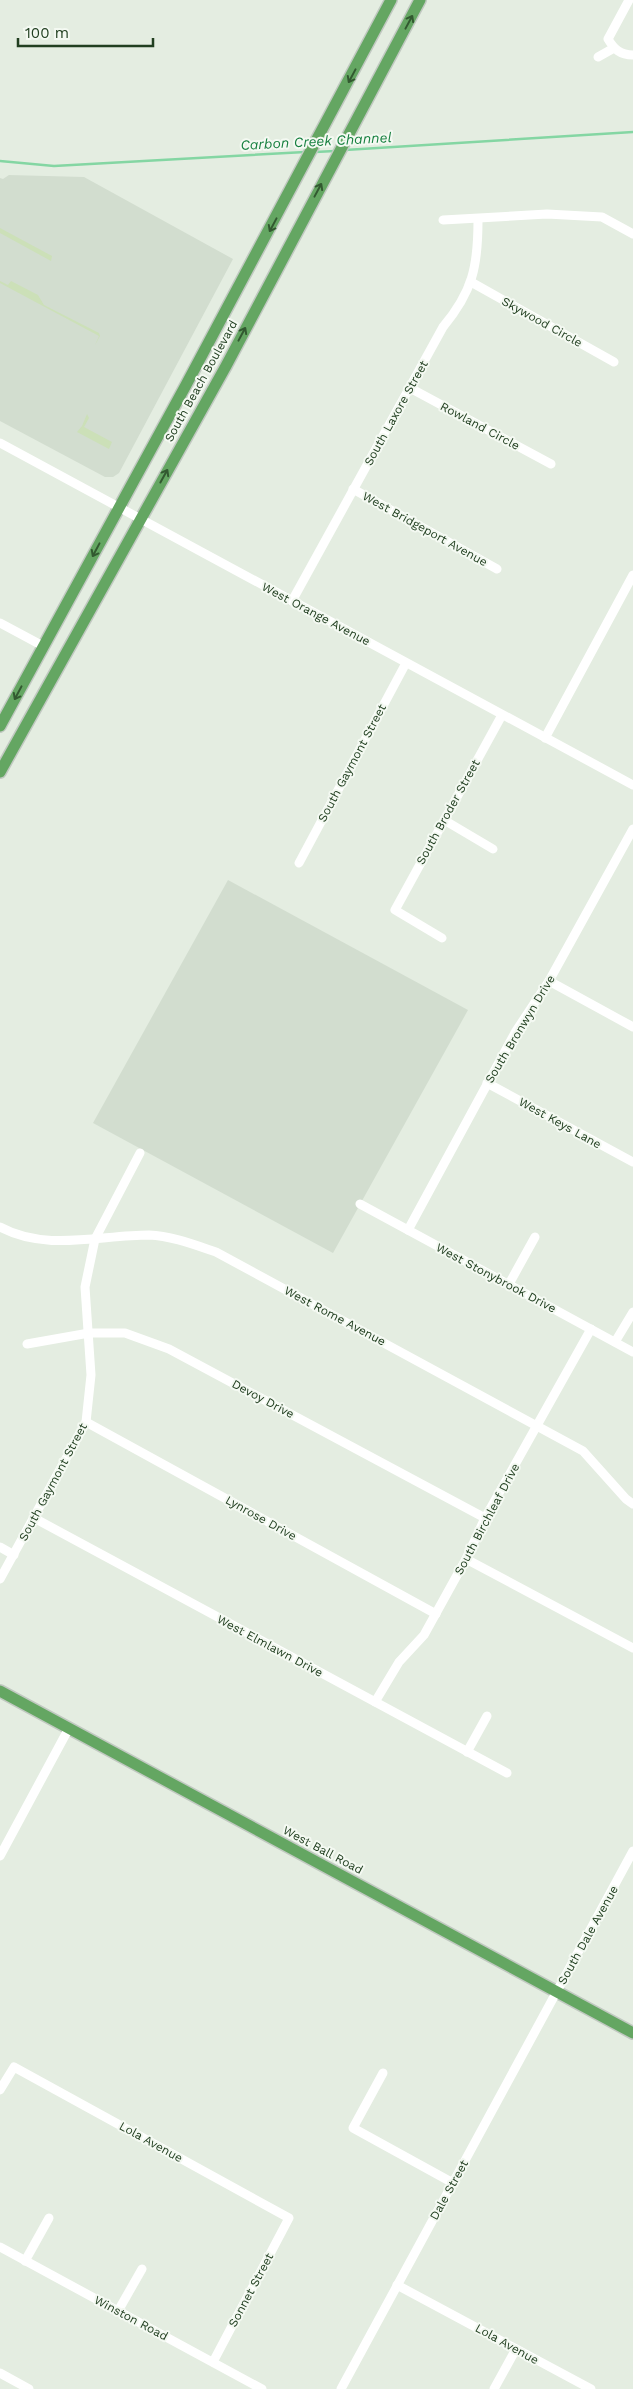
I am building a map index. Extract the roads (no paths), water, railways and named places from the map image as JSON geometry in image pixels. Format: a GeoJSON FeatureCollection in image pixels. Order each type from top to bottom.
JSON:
{"type":"FeatureCollection","features":[{"type":"Feature","properties":{"kind":"main road","name":"South Beach Boulevard"},"geometry":{"type":"LineString","coordinates":[[0,726],[304,166],[391,0]]}},
{"type":"Feature","properties":{"kind":"main road","name":"South Beach Boulevard"},"geometry":{"type":"LineString","coordinates":[[0,772],[226,366],[420,0]]}},
{"type":"Feature","properties":{"kind":"main road","name":"West Ball Road"},"geometry":{"type":"LineString","coordinates":[[0,1691],[633,2033]]}},
{"type":"Feature","properties":{"kind":"street"},"geometry":{"type":"LineString","coordinates":[[629,0],[608,39],[614,48],[624,55],[633,55]]}},
{"type":"Feature","properties":{"kind":"street"},"geometry":{"type":"LineString","coordinates":[[598,56],[614,48]]}},
{"type":"Feature","properties":{"kind":"street"},"geometry":{"type":"LineString","coordinates":[[443,220],[478,220],[548,214],[602,217],[633,234]]}},
{"type":"Feature","properties":{"kind":"street","name":"South Laxore Street"},"geometry":{"type":"LineString","coordinates":[[292,601],[443,327],[466,295],[478,250],[478,220]]}},
{"type":"Feature","properties":{"kind":"street","name":"Skywood Circle"},"geometry":{"type":"LineString","coordinates":[[471,282],[614,362]]}},
{"type":"Feature","properties":{"kind":"street","name":"Rowland Circle"},"geometry":{"type":"LineString","coordinates":[[410,388],[550,464]]}},
{"type":"Feature","properties":{"kind":"street","name":"West Orange Avenue"},"geometry":{"type":"LineString","coordinates":[[0,443],[633,785]]}},
{"type":"Feature","properties":{"kind":"street","name":"West Bridgeport Avenue"},"geometry":{"type":"LineString","coordinates":[[353,489],[497,569]]}},
{"type":"Feature","properties":{"kind":"street"},"geometry":{"type":"LineString","coordinates":[[545,738],[633,575]]}},
{"type":"Feature","properties":{"kind":"street"},"geometry":{"type":"LineString","coordinates":[[0,623],[43,646]]}},
{"type":"Feature","properties":{"kind":"street","name":"South Gaymont Street"},"geometry":{"type":"LineString","coordinates":[[299,863],[406,663]]}},
{"type":"Feature","properties":{"kind":"street","name":"South Broder Street"},"geometry":{"type":"LineString","coordinates":[[442,938],[395,910],[502,715]]}},
{"type":"Feature","properties":{"kind":"street"},"geometry":{"type":"LineString","coordinates":[[444,820],[493,848]]}},
{"type":"Feature","properties":{"kind":"street","name":"South Bronwyn Drive"},"geometry":{"type":"LineString","coordinates":[[408,1230],[516,1031],[548,981],[633,829]]}},
{"type":"Feature","properties":{"kind":"street"},"geometry":{"type":"LineString","coordinates":[[548,981],[633,1027]]}},
{"type":"Feature","properties":{"kind":"street","name":"West Keys Lane"},"geometry":{"type":"LineString","coordinates":[[487,1083],[633,1162]]}},
{"type":"Feature","properties":{"kind":"street","name":"South Gaymont Street"},"geometry":{"type":"LineString","coordinates":[[0,1579],[86,1422],[92,1375],[85,1286],[95,1239],[140,1153]]}},
{"type":"Feature","properties":{"kind":"street","name":"West Stonybrook Drive"},"geometry":{"type":"LineString","coordinates":[[360,1204],[633,1352]]}},
{"type":"Feature","properties":{"kind":"street","name":"West Rome Avenue"},"geometry":{"type":"LineString","coordinates":[[0,1227],[11,1233],[67,1242],[150,1235],[181,1240],[216,1252],[583,1451],[626,1499],[633,1504]]}},
{"type":"Feature","properties":{"kind":"street"},"geometry":{"type":"LineString","coordinates":[[508,1284],[535,1237]]}},
{"type":"Feature","properties":{"kind":"street"},"geometry":{"type":"LineString","coordinates":[[616,1342],[633,1312]]}},
{"type":"Feature","properties":{"kind":"street","name":"South Birchleaf Drive"},"geometry":{"type":"LineString","coordinates":[[374,1702],[399,1662],[424,1635],[466,1559],[485,1518],[591,1329]]}},
{"type":"Feature","properties":{"kind":"street","name":"Devoy Drive"},"geometry":{"type":"LineString","coordinates":[[28,1344],[89,1332],[125,1333],[169,1349],[485,1518]]}},
{"type":"Feature","properties":{"kind":"street","name":"Lynrose Drive"},"geometry":{"type":"LineString","coordinates":[[86,1422],[436,1614]]}},
{"type":"Feature","properties":{"kind":"street","name":"West Elmlawn Drive"},"geometry":{"type":"LineString","coordinates":[[34,1518],[506,1773]]}},
{"type":"Feature","properties":{"kind":"street"},"geometry":{"type":"LineString","coordinates":[[0,1547],[14,1554]]}},
{"type":"Feature","properties":{"kind":"street"},"geometry":{"type":"LineString","coordinates":[[466,1559],[633,1648]]}},
{"type":"Feature","properties":{"kind":"street"},"geometry":{"type":"LineString","coordinates":[[467,1752],[488,1716]]}},
{"type":"Feature","properties":{"kind":"street"},"geometry":{"type":"LineString","coordinates":[[0,1856],[69,1728]]}},
{"type":"Feature","properties":{"kind":"street","name":"South Dale Avenue"},"geometry":{"type":"LineString","coordinates":[[557,1992],[633,1851]]}},
{"type":"Feature","properties":{"kind":"street","name":"Dale Street"},"geometry":{"type":"LineString","coordinates":[[341,2389],[557,1992]]}},
{"type":"Feature","properties":{"kind":"street","name":"Lola Avenue"},"geometry":{"type":"LineString","coordinates":[[0,2090],[14,2067],[289,2218]]}},
{"type":"Feature","properties":{"kind":"street"},"geometry":{"type":"LineString","coordinates":[[383,2073],[353,2128],[453,2183]]}},
{"type":"Feature","properties":{"kind":"street"},"geometry":{"type":"LineString","coordinates":[[25,2261],[49,2218]]}},
{"type":"Feature","properties":{"kind":"street","name":"Sonnet Street"},"geometry":{"type":"LineString","coordinates":[[213,2362],[289,2218]]}},
{"type":"Feature","properties":{"kind":"street","name":"Winston Road"},"geometry":{"type":"LineString","coordinates":[[0,2247],[262,2389]]}},
{"type":"Feature","properties":{"kind":"street"},"geometry":{"type":"LineString","coordinates":[[118,2311],[142,2269]]}},
{"type":"Feature","properties":{"kind":"street","name":"Lola Avenue"},"geometry":{"type":"LineString","coordinates":[[397,2285],[591,2389]]}},
{"type":"Feature","properties":{"kind":"street"},"geometry":{"type":"LineString","coordinates":[[494,2389],[516,2349]]}},
{"type":"Feature","properties":{"kind":"street"},"geometry":{"type":"LineString","coordinates":[[0,2373],[29,2389]]}},
{"type":"Feature","properties":{"kind":"waterway","name":"Carbon Creek Channel"},"geometry":{"type":"LineString","coordinates":[[345,150],[633,132]]}},
{"type":"Feature","properties":{"kind":"waterway","name":"Carbon Creek Channel"},"geometry":{"type":"LineString","coordinates":[[315,152],[335,151]]}},
{"type":"Feature","properties":{"kind":"waterway","name":"Carbon Creek Channel"},"geometry":{"type":"LineString","coordinates":[[0,161],[54,166],[305,152]]}}]}
